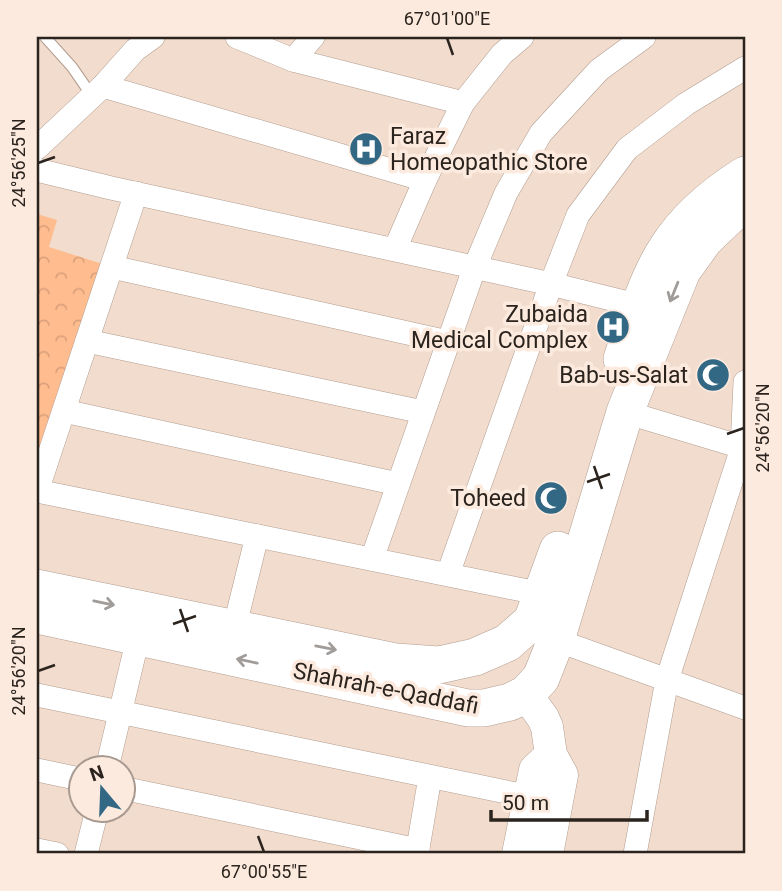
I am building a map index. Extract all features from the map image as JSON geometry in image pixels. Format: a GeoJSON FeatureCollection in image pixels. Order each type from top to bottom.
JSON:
{"type":"FeatureCollection","features":[{"type":"Feature","properties":{"kind":"main road","name":"Shahrah-e-Qaddafi"},"geometry":{"type":"LineString","coordinates":[[37,589],[396,662],[439,666],[475,657],[507,643],[556,596],[625,412],[682,271],[696,213],[724,188],[745,174]]}},
{"type":"Feature","properties":{"kind":"main road","name":"Shahrah-e-Qaddafi"},"geometry":{"type":"LineString","coordinates":[[37,615],[468,708],[496,706],[526,695],[541,678],[556,640],[556,596],[640,306],[666,249],[705,239],[745,201]]}},
{"type":"Feature","properties":{"kind":"street"},"geometry":{"type":"LineString","coordinates":[[37,148],[97,91],[135,50],[153,37]]}},
{"type":"Feature","properties":{"kind":"street"},"geometry":{"type":"LineString","coordinates":[[237,37],[293,60],[464,103]]}},
{"type":"Feature","properties":{"kind":"street"},"geometry":{"type":"LineString","coordinates":[[293,60],[313,37]]}},
{"type":"Feature","properties":{"kind":"street"},"geometry":{"type":"LineString","coordinates":[[395,249],[425,180],[496,45],[523,37]]}},
{"type":"Feature","properties":{"kind":"street"},"geometry":{"type":"LineString","coordinates":[[372,559],[474,269],[506,193],[541,133],[599,71],[644,37]]}},
{"type":"Feature","properties":{"kind":"street"},"geometry":{"type":"LineString","coordinates":[[448,574],[578,215],[627,149],[686,104],[745,68]]}},
{"type":"Feature","properties":{"kind":"street"},"geometry":{"type":"LineString","coordinates":[[97,91],[425,180]]}},
{"type":"Feature","properties":{"kind":"street"},"geometry":{"type":"LineString","coordinates":[[37,170],[640,306]]}},
{"type":"Feature","properties":{"kind":"street"},"geometry":{"type":"LineString","coordinates":[[136,193],[37,491],[556,596]]}},
{"type":"Feature","properties":{"kind":"street"},"geometry":{"type":"LineString","coordinates":[[112,267],[448,342]]}},
{"type":"Feature","properties":{"kind":"street"},"geometry":{"type":"LineString","coordinates":[[87,341],[423,412]]}},
{"type":"Feature","properties":{"kind":"street"},"geometry":{"type":"LineString","coordinates":[[635,854],[667,680],[744,448],[745,382]]}},
{"type":"Feature","properties":{"kind":"street"},"geometry":{"type":"LineString","coordinates":[[64,411],[398,484]]}},
{"type":"Feature","properties":{"kind":"street"},"geometry":{"type":"LineString","coordinates":[[625,412],[744,448]]}},
{"type":"Feature","properties":{"kind":"street"},"geometry":{"type":"LineString","coordinates":[[234,629],[257,536]]}},
{"type":"Feature","properties":{"kind":"street"},"geometry":{"type":"LineString","coordinates":[[110,754],[138,638]]}},
{"type":"Feature","properties":{"kind":"street"},"geometry":{"type":"LineString","coordinates":[[556,640],[745,708]]}},
{"type":"Feature","properties":{"kind":"street"},"geometry":{"type":"LineString","coordinates":[[37,695],[530,797]]}},
{"type":"Feature","properties":{"kind":"street"},"geometry":{"type":"LineString","coordinates":[[526,695],[547,727],[551,755],[562,775],[547,854]]}},
{"type":"Feature","properties":{"kind":"street"},"geometry":{"type":"LineString","coordinates":[[518,854],[535,770],[551,755]]}},
{"type":"Feature","properties":{"kind":"street"},"geometry":{"type":"LineString","coordinates":[[37,770],[66,776]]}},
{"type":"Feature","properties":{"kind":"street"},"geometry":{"type":"LineString","coordinates":[[136,791],[417,852],[430,777]]}},
{"type":"Feature","properties":{"kind":"street"},"geometry":{"type":"LineString","coordinates":[[86,854],[94,824]]}},
{"type":"Feature","properties":{"kind":"street"},"geometry":{"type":"LineString","coordinates":[[37,850],[57,854]]}},
{"type":"Feature","properties":{"kind":"lane"},"geometry":{"type":"LineString","coordinates":[[45,37],[97,91]]}},
{"type":"Feature","properties":{"kind":"green space"},"geometry":{"type":"Polygon","coordinates":[[[37,214],[57,220],[49,247],[112,267],[37,491],[37,214]]]}},
{"type":"Feature","properties":{"kind":"place","name":"Faraz Homeopathic Store"},"geometry":{"type":"Point","coordinates":[366,149]}},
{"type":"Feature","properties":{"kind":"place","name":"Zubaida Medical Complex"},"geometry":{"type":"Point","coordinates":[613,327]}},
{"type":"Feature","properties":{"kind":"place","name":"Bab-us-Salat"},"geometry":{"type":"Point","coordinates":[713,375]}},
{"type":"Feature","properties":{"kind":"place","name":"Toheed"},"geometry":{"type":"Point","coordinates":[551,498]}}]}
